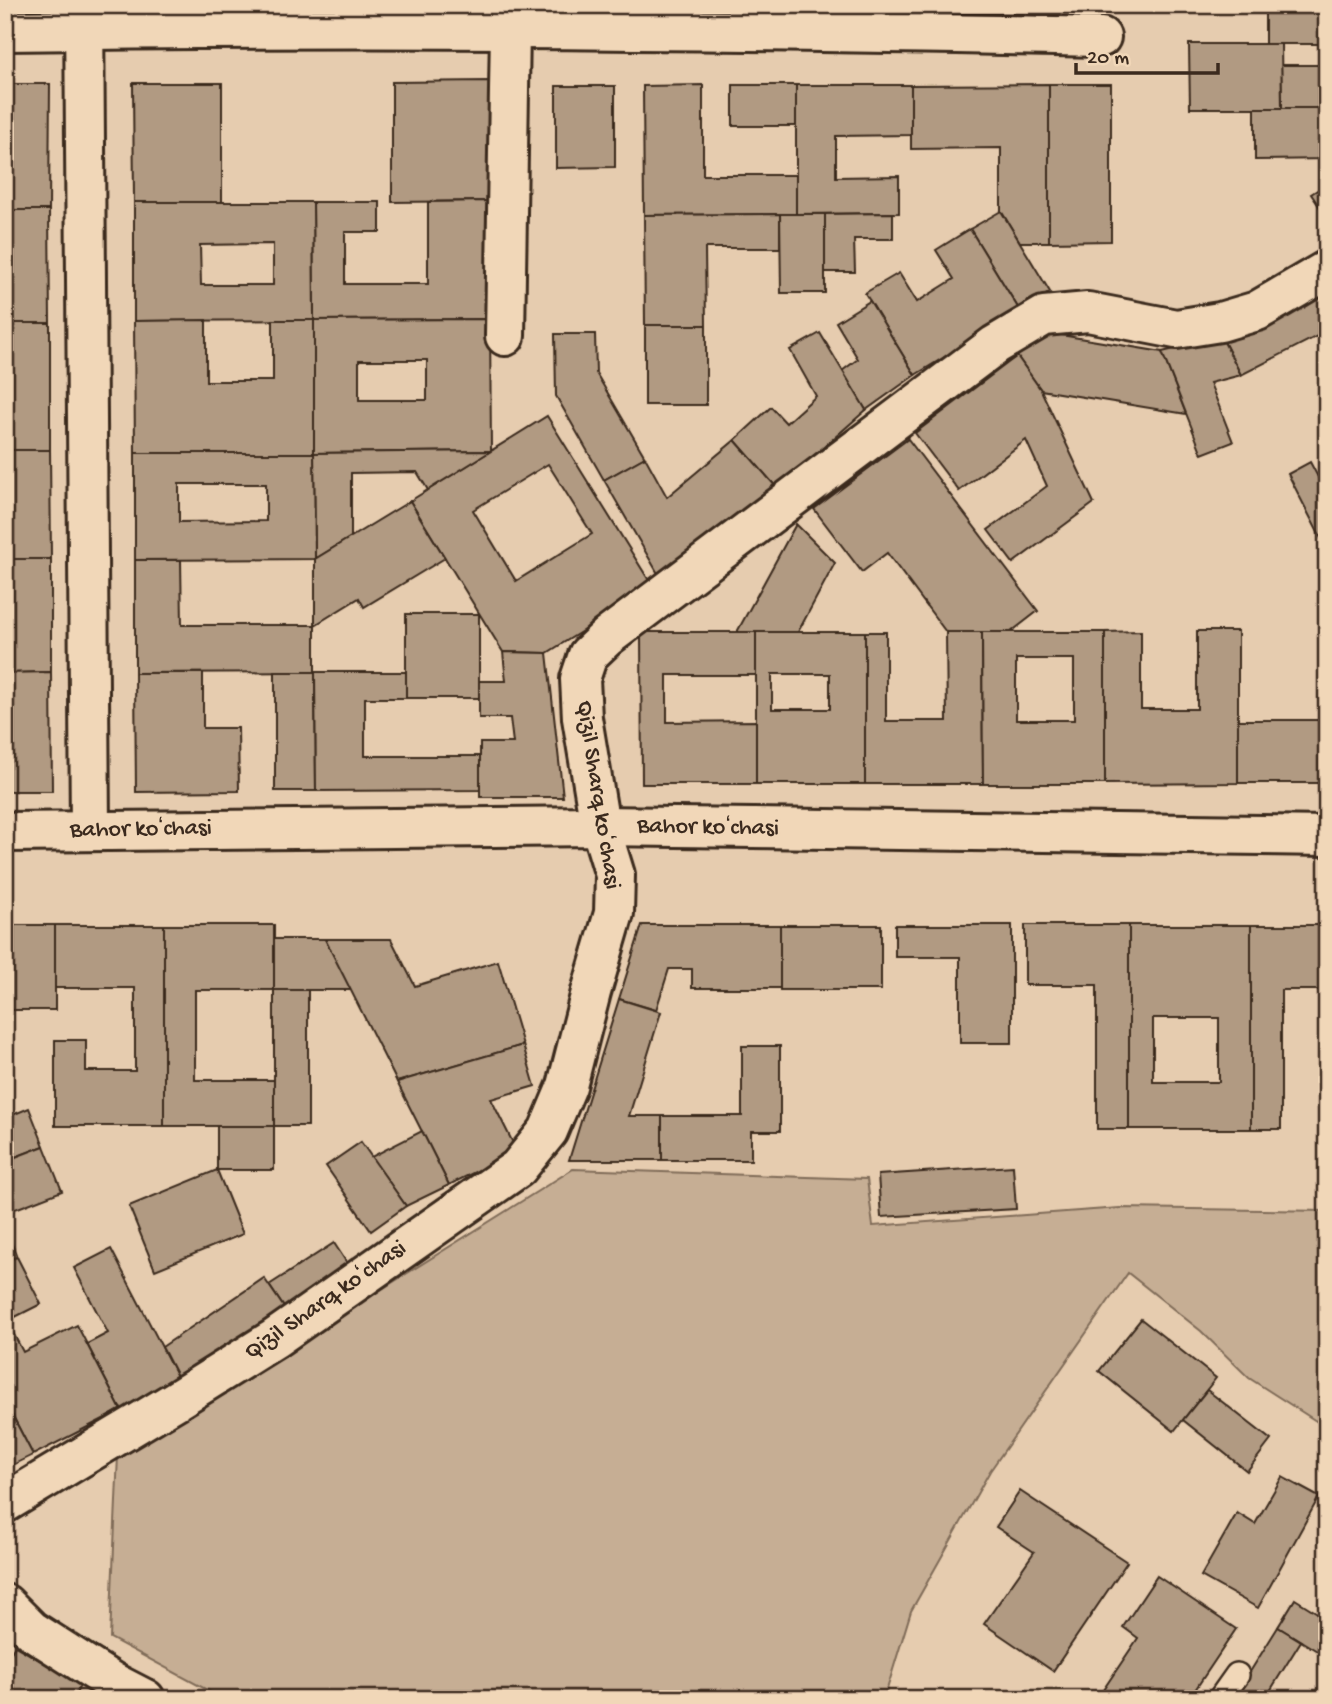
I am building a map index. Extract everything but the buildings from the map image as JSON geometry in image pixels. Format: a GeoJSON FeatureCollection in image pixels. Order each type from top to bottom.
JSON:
{"type":"FeatureCollection","features":[{"type":"Feature","properties":{"kind":"street"},"geometry":{"type":"LineString","coordinates":[[505,336],[518,17]]}},
{"type":"Feature","properties":{"kind":"street"},"geometry":{"type":"LineString","coordinates":[[84,18],[90,830]]}},
{"type":"Feature","properties":{"kind":"street"},"geometry":{"type":"LineString","coordinates":[[5,31],[84,18],[867,18],[1101,37]]}},
{"type":"Feature","properties":{"kind":"street","name":"Qizil Sharq koʻchasi"},"geometry":{"type":"LineString","coordinates":[[5,1503],[274,1339],[518,1168],[548,1130],[567,1086],[590,992],[614,913],[615,875],[600,826],[582,718],[580,680],[588,655],[607,637],[965,367],[995,345],[1044,316],[1088,312],[1176,329],[1220,322],[1257,311],[1327,270]]}},
{"type":"Feature","properties":{"kind":"street","name":"Bahor koʻchasi"},"geometry":{"type":"LineString","coordinates":[[5,832],[600,826],[1327,836]]}},
{"type":"Feature","properties":{"kind":"street"},"geometry":{"type":"LineString","coordinates":[[5,1604],[32,1630],[114,1684],[145,1699]]}},
{"type":"Feature","properties":{"kind":"lane"},"geometry":{"type":"LineString","coordinates":[[1220,1699],[1237,1675]]}},
{"type":"Feature","properties":{"kind":"shaded area"},"geometry":{"type":"Polygon","coordinates":[[[573,1169],[867,1179],[873,1226],[1120,1208],[1327,1211],[1327,1428],[1249,1378],[1201,1331],[1128,1273],[990,1471],[911,1611],[884,1699],[224,1699],[110,1638],[118,1455],[573,1169]]]}}]}
